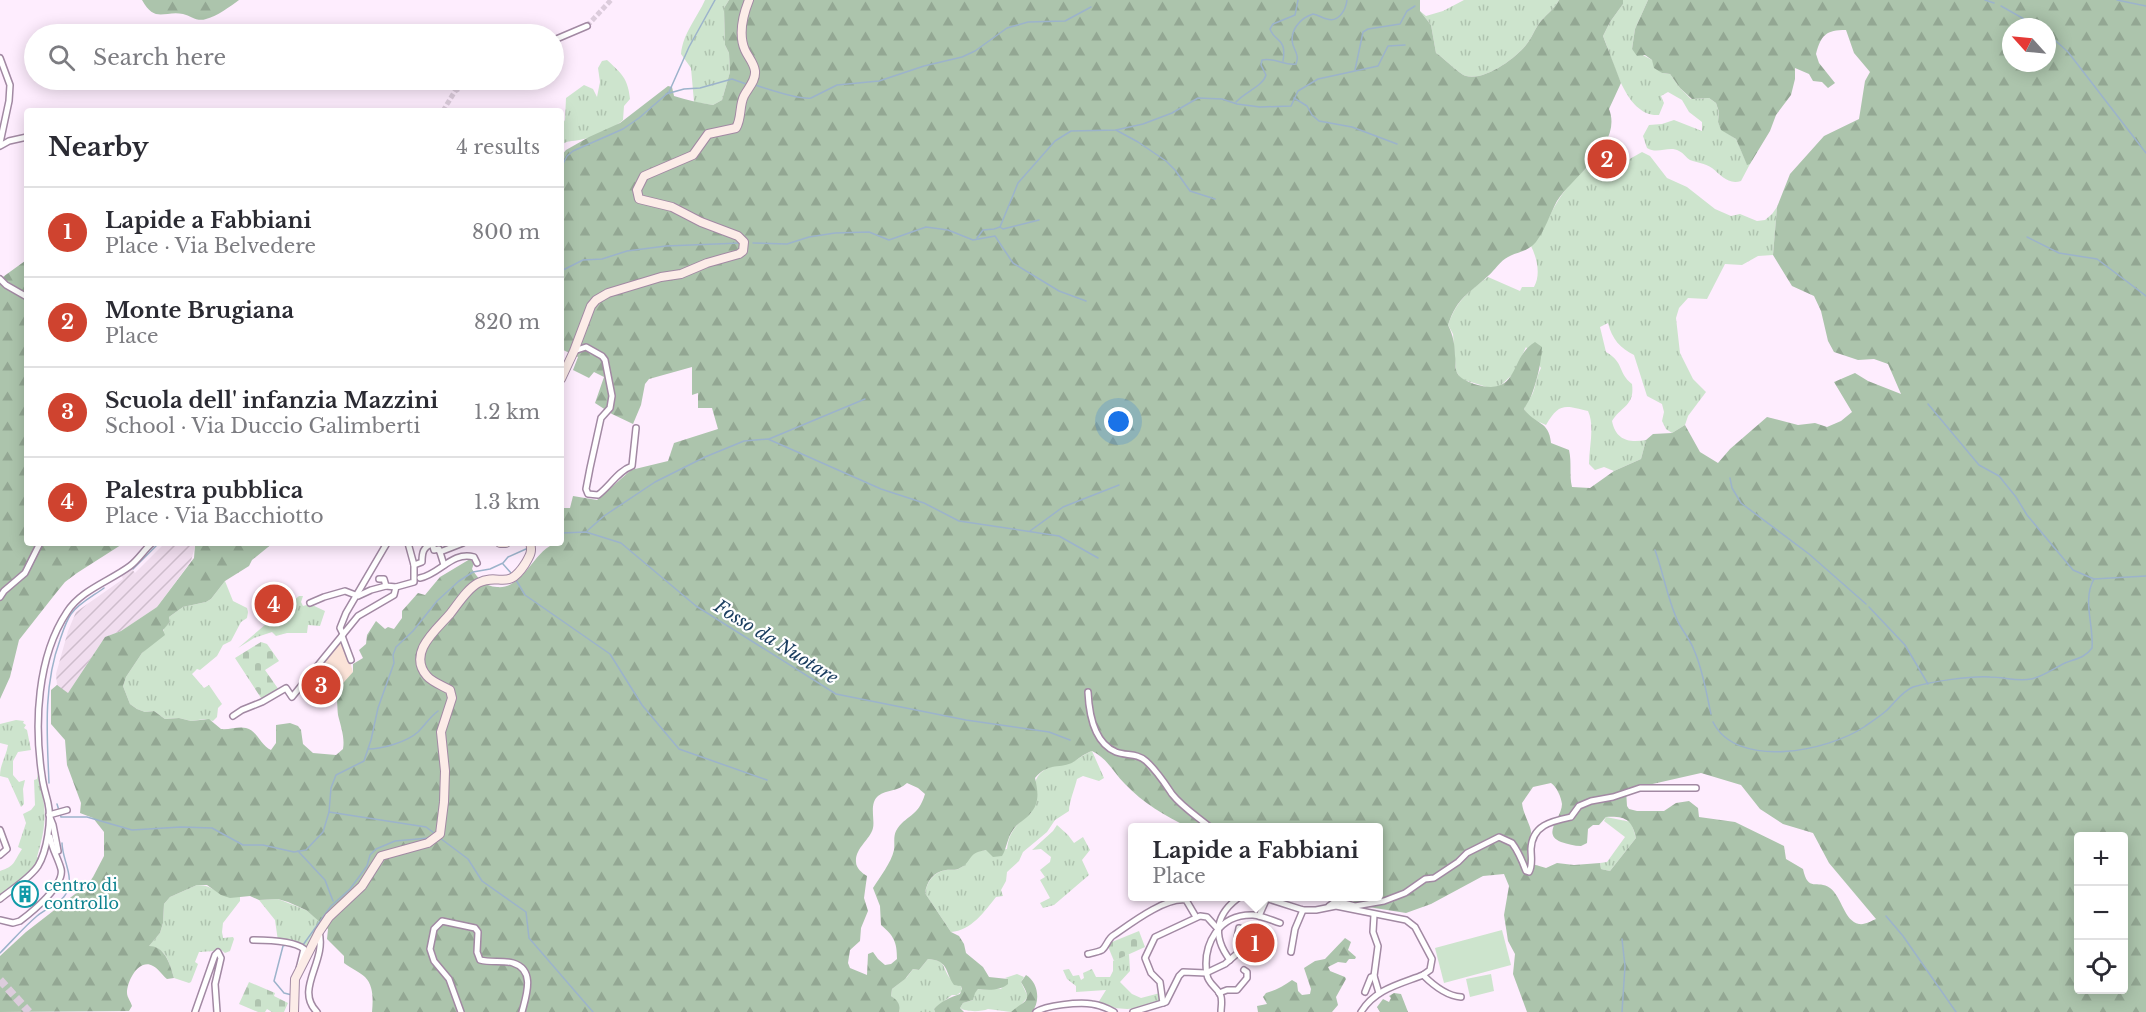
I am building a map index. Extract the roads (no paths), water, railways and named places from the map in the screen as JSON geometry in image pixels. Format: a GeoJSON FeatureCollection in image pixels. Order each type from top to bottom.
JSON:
{"type":"FeatureCollection","features":[{"type":"Feature","properties":{"kind":"street"},"geometry":{"type":"LineString","coordinates":[[564,373],[586,317],[596,300],[608,293],[652,279],[681,274],[743,251],[744,242],[738,236],[701,222],[672,207],[639,200],[637,190],[644,176],[693,155],[708,134],[736,128],[739,123],[741,103],[755,74],[754,66],[742,39],[743,16],[749,0]]}},
{"type":"Feature","properties":{"kind":"street"},"geometry":{"type":"LineString","coordinates":[[564,36],[587,26]]}},
{"type":"Feature","properties":{"kind":"street"},"geometry":{"type":"LineString","coordinates":[[0,58],[10,85],[0,144],[24,138]]}},
{"type":"Feature","properties":{"kind":"street"},"geometry":{"type":"LineString","coordinates":[[0,279],[24,295]]}},
{"type":"Feature","properties":{"kind":"street"},"geometry":{"type":"LineString","coordinates":[[574,351],[586,347],[602,356],[607,366],[612,396],[610,408],[601,418],[586,489],[588,494],[598,495],[609,487],[622,471],[632,466],[636,428]]}},
{"type":"Feature","properties":{"kind":"street"},"geometry":{"type":"LineString","coordinates":[[0,597],[25,573],[38,546]]}},
{"type":"Feature","properties":{"kind":"street"},"geometry":{"type":"LineString","coordinates":[[39,864],[46,848],[49,815],[49,805],[41,775],[38,724],[40,692],[48,657],[68,610],[88,592],[133,564],[149,546]]}},
{"type":"Feature","properties":{"kind":"street"},"geometry":{"type":"LineString","coordinates":[[351,660],[340,628],[342,620],[385,546]]}},
{"type":"Feature","properties":{"kind":"street"},"geometry":{"type":"LineString","coordinates":[[310,603],[345,591],[356,596],[414,582],[414,565],[409,546]]}},
{"type":"Feature","properties":{"kind":"street"},"geometry":{"type":"LineString","coordinates":[[414,565],[422,562],[426,546],[446,546]]}},
{"type":"Feature","properties":{"kind":"street"},"geometry":{"type":"LineString","coordinates":[[294,1012],[294,986],[299,969],[329,917],[362,886],[381,856],[428,843],[440,834],[445,771],[441,732],[452,698],[450,690],[426,674],[420,661],[421,654],[430,635],[479,583],[514,578],[531,554],[530,546]]}},
{"type":"Feature","properties":{"kind":"street"},"geometry":{"type":"LineString","coordinates":[[435,547],[444,565]]}},
{"type":"Feature","properties":{"kind":"street"},"geometry":{"type":"LineString","coordinates":[[420,578],[426,577],[464,555],[474,557],[477,563]]}},
{"type":"Feature","properties":{"kind":"street"},"geometry":{"type":"LineString","coordinates":[[233,716],[286,687],[292,697],[358,616],[394,594],[393,586],[384,579],[378,579]]}},
{"type":"Feature","properties":{"kind":"street"},"geometry":{"type":"LineString","coordinates":[[1088,692],[1093,726],[1103,743],[1116,752],[1133,754],[1144,759],[1179,802],[1205,823]]}},
{"type":"Feature","properties":{"kind":"street"},"geometry":{"type":"LineString","coordinates":[[1383,901],[1405,893],[1415,884],[1434,878],[1467,853],[1498,837],[1512,843],[1526,871],[1529,872],[1532,868],[1532,843],[1537,831],[1553,820],[1571,816],[1579,806],[1591,801],[1640,789],[1696,788]]}},
{"type":"Feature","properties":{"kind":"street"},"geometry":{"type":"LineString","coordinates":[[49,815],[67,810]]}},
{"type":"Feature","properties":{"kind":"street"},"geometry":{"type":"LineString","coordinates":[[49,815],[58,851]]}},
{"type":"Feature","properties":{"kind":"street"},"geometry":{"type":"LineString","coordinates":[[0,920],[16,923],[32,911],[59,884],[62,874],[52,850],[48,825]]}},
{"type":"Feature","properties":{"kind":"street"},"geometry":{"type":"LineString","coordinates":[[0,830],[7,849],[0,855]]}},
{"type":"Feature","properties":{"kind":"street"},"geometry":{"type":"LineString","coordinates":[[0,899],[31,874],[44,860],[52,859],[60,866]]}},
{"type":"Feature","properties":{"kind":"street"},"geometry":{"type":"LineString","coordinates":[[1088,954],[1101,950],[1112,935],[1122,931],[1139,917],[1174,901]]}},
{"type":"Feature","properties":{"kind":"street"},"geometry":{"type":"LineString","coordinates":[[1187,901],[1196,917]]}},
{"type":"Feature","properties":{"kind":"street"},"geometry":{"type":"LineString","coordinates":[[1221,1012],[1219,993],[1209,981],[1206,973],[1208,944],[1223,914],[1237,901]]}},
{"type":"Feature","properties":{"kind":"street"},"geometry":{"type":"LineString","coordinates":[[1259,916],[1266,901]]}},
{"type":"Feature","properties":{"kind":"street"},"geometry":{"type":"LineString","coordinates":[[1276,901],[1303,910],[1316,910],[1336,901],[1355,906],[1371,905],[1382,901]]}},
{"type":"Feature","properties":{"kind":"street"},"geometry":{"type":"LineString","coordinates":[[1329,906],[1345,907],[1406,920],[1415,927],[1432,959],[1432,967],[1423,975],[1379,993],[1367,1003],[1362,1012]]}},
{"type":"Feature","properties":{"kind":"street"},"geometry":{"type":"LineString","coordinates":[[1291,952],[1295,929],[1303,910]]}},
{"type":"Feature","properties":{"kind":"street"},"geometry":{"type":"LineString","coordinates":[[1218,928],[1249,915],[1280,923]]}},
{"type":"Feature","properties":{"kind":"street"},"geometry":{"type":"LineString","coordinates":[[1374,915],[1374,932],[1378,946],[1374,976],[1379,993]]}},
{"type":"Feature","properties":{"kind":"street"},"geometry":{"type":"LineString","coordinates":[[1163,1003],[1161,982],[1151,973],[1145,958],[1155,937],[1196,917],[1208,917],[1218,928],[1221,948],[1227,962]]}},
{"type":"Feature","properties":{"kind":"street"},"geometry":{"type":"LineString","coordinates":[[461,1012],[449,980],[434,961],[430,949],[434,929],[442,921],[470,926],[478,932],[477,952],[480,960],[513,963],[523,970],[527,975],[529,985],[522,1012]]}},
{"type":"Feature","properties":{"kind":"street"},"geometry":{"type":"LineString","coordinates":[[1237,938],[1239,928]]}},
{"type":"Feature","properties":{"kind":"street"},"geometry":{"type":"LineString","coordinates":[[317,1012],[310,1003],[308,993],[321,947],[319,932]]}},
{"type":"Feature","properties":{"kind":"street"},"geometry":{"type":"LineString","coordinates":[[253,940],[291,943],[302,947],[299,969]]}},
{"type":"Feature","properties":{"kind":"street"},"geometry":{"type":"LineString","coordinates":[[195,1012],[204,980],[218,952],[221,958],[215,984],[217,1012]]}},
{"type":"Feature","properties":{"kind":"street"},"geometry":{"type":"LineString","coordinates":[[1133,1012],[1169,999],[1181,973],[1189,971],[1206,973],[1227,962],[1239,952]]}},
{"type":"Feature","properties":{"kind":"street"},"geometry":{"type":"LineString","coordinates":[[1219,993],[1237,990],[1247,978],[1247,972],[1244,970]]}},
{"type":"Feature","properties":{"kind":"street"},"geometry":{"type":"LineString","coordinates":[[1423,975],[1431,984],[1454,997],[1461,998]]}},
{"type":"Feature","properties":{"kind":"street"},"geometry":{"type":"LineString","coordinates":[[1365,992],[1371,977],[1374,976]]}},
{"type":"Feature","properties":{"kind":"street"},"geometry":{"type":"LineString","coordinates":[[1036,1012],[1052,1007],[1086,1003],[1099,1005],[1114,1012]]}},
{"type":"Feature","properties":{"kind":"waterway"},"geometry":{"type":"LineString","coordinates":[[564,162],[573,151],[623,129],[669,92],[689,47],[715,0]]}},
{"type":"Feature","properties":{"kind":"waterway"},"geometry":{"type":"LineString","coordinates":[[1283,61],[1282,44],[1270,29],[1273,24],[1295,15],[1298,0]]}},
{"type":"Feature","properties":{"kind":"waterway"},"geometry":{"type":"LineString","coordinates":[[1236,102],[1264,79],[1266,75],[1261,65],[1262,60],[1296,64],[1297,57],[1292,40],[1294,30],[1300,22],[1313,14],[1331,20],[1335,19],[1343,11],[1347,0]]}},
{"type":"Feature","properties":{"kind":"waterway"},"geometry":{"type":"LineString","coordinates":[[1985,0],[1994,3]]}},
{"type":"Feature","properties":{"kind":"waterway"},"geometry":{"type":"LineString","coordinates":[[2117,0],[2146,6]]}},
{"type":"Feature","properties":{"kind":"waterway"},"geometry":{"type":"LineString","coordinates":[[1355,70],[1363,32],[1368,29],[1400,24],[1407,11],[1415,6]]}},
{"type":"Feature","properties":{"kind":"waterway"},"geometry":{"type":"LineString","coordinates":[[2001,6],[2022,18]]}},
{"type":"Feature","properties":{"kind":"waterway"},"geometry":{"type":"LineString","coordinates":[[755,85],[791,96],[811,98],[837,85],[879,81],[924,66],[962,57],[975,51],[1007,28],[1028,22],[1065,21],[1091,7]]}},
{"type":"Feature","properties":{"kind":"waterway"},"geometry":{"type":"LineString","coordinates":[[2056,41],[2068,52],[2146,153]]}},
{"type":"Feature","properties":{"kind":"waterway"},"geometry":{"type":"LineString","coordinates":[[1000,227],[1018,183],[1055,141],[1071,131],[1116,130],[1143,124],[1172,113],[1198,98],[1222,99],[1237,104],[1260,107],[1291,106],[1298,91],[1318,79],[1378,66],[1388,46],[1405,45]]}},
{"type":"Feature","properties":{"kind":"waterway"},"geometry":{"type":"LineString","coordinates":[[666,94],[732,79],[749,85]]}},
{"type":"Feature","properties":{"kind":"waterway"},"geometry":{"type":"LineString","coordinates":[[1294,98],[1307,106],[1319,121],[1352,127],[1397,144]]}},
{"type":"Feature","properties":{"kind":"waterway"},"geometry":{"type":"LineString","coordinates":[[1116,130],[1166,161],[1190,191],[1215,199]]}},
{"type":"Feature","properties":{"kind":"waterway"},"geometry":{"type":"LineString","coordinates":[[977,238],[983,230],[1000,227],[1003,229],[1039,220]]}},
{"type":"Feature","properties":{"kind":"waterway"},"geometry":{"type":"LineString","coordinates":[[753,243],[787,244],[809,237],[835,233],[869,232],[889,240],[926,227],[948,230],[973,240],[995,236],[1013,263],[1059,291],[1086,301]]}},
{"type":"Feature","properties":{"kind":"waterway"},"geometry":{"type":"LineString","coordinates":[[2027,237],[2059,253],[2097,259],[2146,296]]}},
{"type":"Feature","properties":{"kind":"waterway"},"geometry":{"type":"LineString","coordinates":[[564,270],[583,260],[602,259],[627,251],[666,246],[740,243]]}},
{"type":"Feature","properties":{"kind":"waterway"},"geometry":{"type":"LineString","coordinates":[[769,439],[865,399]]}},
{"type":"Feature","properties":{"kind":"waterway"},"geometry":{"type":"LineString","coordinates":[[1928,404],[1979,465],[1999,476],[2027,515],[2073,570],[2094,579],[2146,576]]}},
{"type":"Feature","properties":{"kind":"waterway"},"geometry":{"type":"LineString","coordinates":[[587,531],[604,516],[655,482],[744,441],[768,439],[881,489],[924,503],[959,521],[1059,536],[1098,558]]}},
{"type":"Feature","properties":{"kind":"waterway"},"geometry":{"type":"LineString","coordinates":[[1730,478],[1732,488],[1741,503],[1809,554],[1866,604]]}},
{"type":"Feature","properties":{"kind":"waterway"},"geometry":{"type":"LineString","coordinates":[[1030,531],[1063,507],[1119,485]]}},
{"type":"Feature","properties":{"kind":"waterway","name":"Fosso da Nuotare"},"geometry":{"type":"LineString","coordinates":[[564,533],[586,532],[621,543],[696,606],[836,694],[966,720],[1049,732],[1070,740]]}},
{"type":"Feature","properties":{"kind":"waterway"},"geometry":{"type":"LineString","coordinates":[[133,569],[156,546]]}},
{"type":"Feature","properties":{"kind":"waterway","name":"Fosso da Nuotare"},"geometry":{"type":"LineString","coordinates":[[57,804],[61,817],[87,817],[132,830],[212,828],[243,845],[263,845],[294,852],[306,850],[323,832],[329,812],[331,788],[336,775],[364,761],[378,708],[394,663],[393,655],[396,647],[413,631],[437,601],[459,581],[473,572],[490,569],[503,563],[508,557],[526,549]]}},
{"type":"Feature","properties":{"kind":"waterway"},"geometry":{"type":"LineString","coordinates":[[1655,550],[1673,609],[1697,658],[1711,714]]}},
{"type":"Feature","properties":{"kind":"waterway"},"geometry":{"type":"LineString","coordinates":[[503,564],[512,574]]}},
{"type":"Feature","properties":{"kind":"waterway"},"geometry":{"type":"LineString","coordinates":[[1713,722],[1725,737],[1742,746],[1762,751],[1807,749],[1848,736],[1864,727],[1913,687],[1962,678],[1990,677],[2021,680],[2040,676],[2083,656],[2092,648],[2089,596],[2094,579]]}},
{"type":"Feature","properties":{"kind":"waterway"},"geometry":{"type":"LineString","coordinates":[[516,580],[525,595],[610,654],[642,705],[679,749],[767,780]]}},
{"type":"Feature","properties":{"kind":"waterway"},"geometry":{"type":"LineString","coordinates":[[49,783],[47,711],[55,657],[71,614],[82,603],[104,588]]}},
{"type":"Feature","properties":{"kind":"waterway"},"geometry":{"type":"LineString","coordinates":[[1869,607],[1905,645],[1928,684]]}},
{"type":"Feature","properties":{"kind":"waterway"},"geometry":{"type":"LineString","coordinates":[[368,749],[408,739],[438,711]]}},
{"type":"Feature","properties":{"kind":"waterway"},"geometry":{"type":"LineString","coordinates":[[329,812],[426,827],[434,833]]}},
{"type":"Feature","properties":{"kind":"waterway"},"geometry":{"type":"LineString","coordinates":[[303,945],[331,906],[350,889],[376,849],[395,841],[429,838]]}},
{"type":"Feature","properties":{"kind":"waterway"},"geometry":{"type":"LineString","coordinates":[[440,838],[468,859],[482,881],[526,912],[529,938],[593,1012]]}},
{"type":"Feature","properties":{"kind":"waterway"},"geometry":{"type":"LineString","coordinates":[[0,953],[32,920],[66,894],[69,878],[62,843]]}},
{"type":"Feature","properties":{"kind":"waterway"},"geometry":{"type":"LineString","coordinates":[[298,851],[325,880],[333,901]]}},
{"type":"Feature","properties":{"kind":"waterway"},"geometry":{"type":"LineString","coordinates":[[1886,916],[1903,936],[1956,1012]]}},
{"type":"Feature","properties":{"kind":"waterway"},"geometry":{"type":"LineString","coordinates":[[1622,939],[1625,966],[1622,1012]]}},
{"type":"Feature","properties":{"kind":"waterway"},"geometry":{"type":"LineString","coordinates":[[286,945],[283,946],[274,981],[284,993],[292,995]]}},
{"type":"Feature","properties":{"kind":"tunnel"},"geometry":{"type":"LineString","coordinates":[[587,26],[611,0]]}},
{"type":"Feature","properties":{"kind":"tunnel"},"geometry":{"type":"LineString","coordinates":[[445,108],[457,90]]}},
{"type":"Feature","properties":{"kind":"tunnel"},"geometry":{"type":"LineString","coordinates":[[0,980],[29,1012]]}},
{"type":"Feature","properties":{"kind":"place","name":"Monte Brugiana"},"geometry":{"type":"Point","coordinates":[1607,159]}},
{"type":"Feature","properties":{"kind":"place","name":"Palestra pubblica"},"geometry":{"type":"Point","coordinates":[274,604]}},
{"type":"Feature","properties":{"kind":"place","name":"Scuola dell' infanzia Mazzini"},"geometry":{"type":"Point","coordinates":[321,685]}},
{"type":"Feature","properties":{"kind":"place","name":"centro di controllo"},"geometry":{"type":"Point","coordinates":[25,894]}},
{"type":"Feature","properties":{"kind":"place","name":"Lapide a Fabbiani"},"geometry":{"type":"Point","coordinates":[1255,943]}}]}
